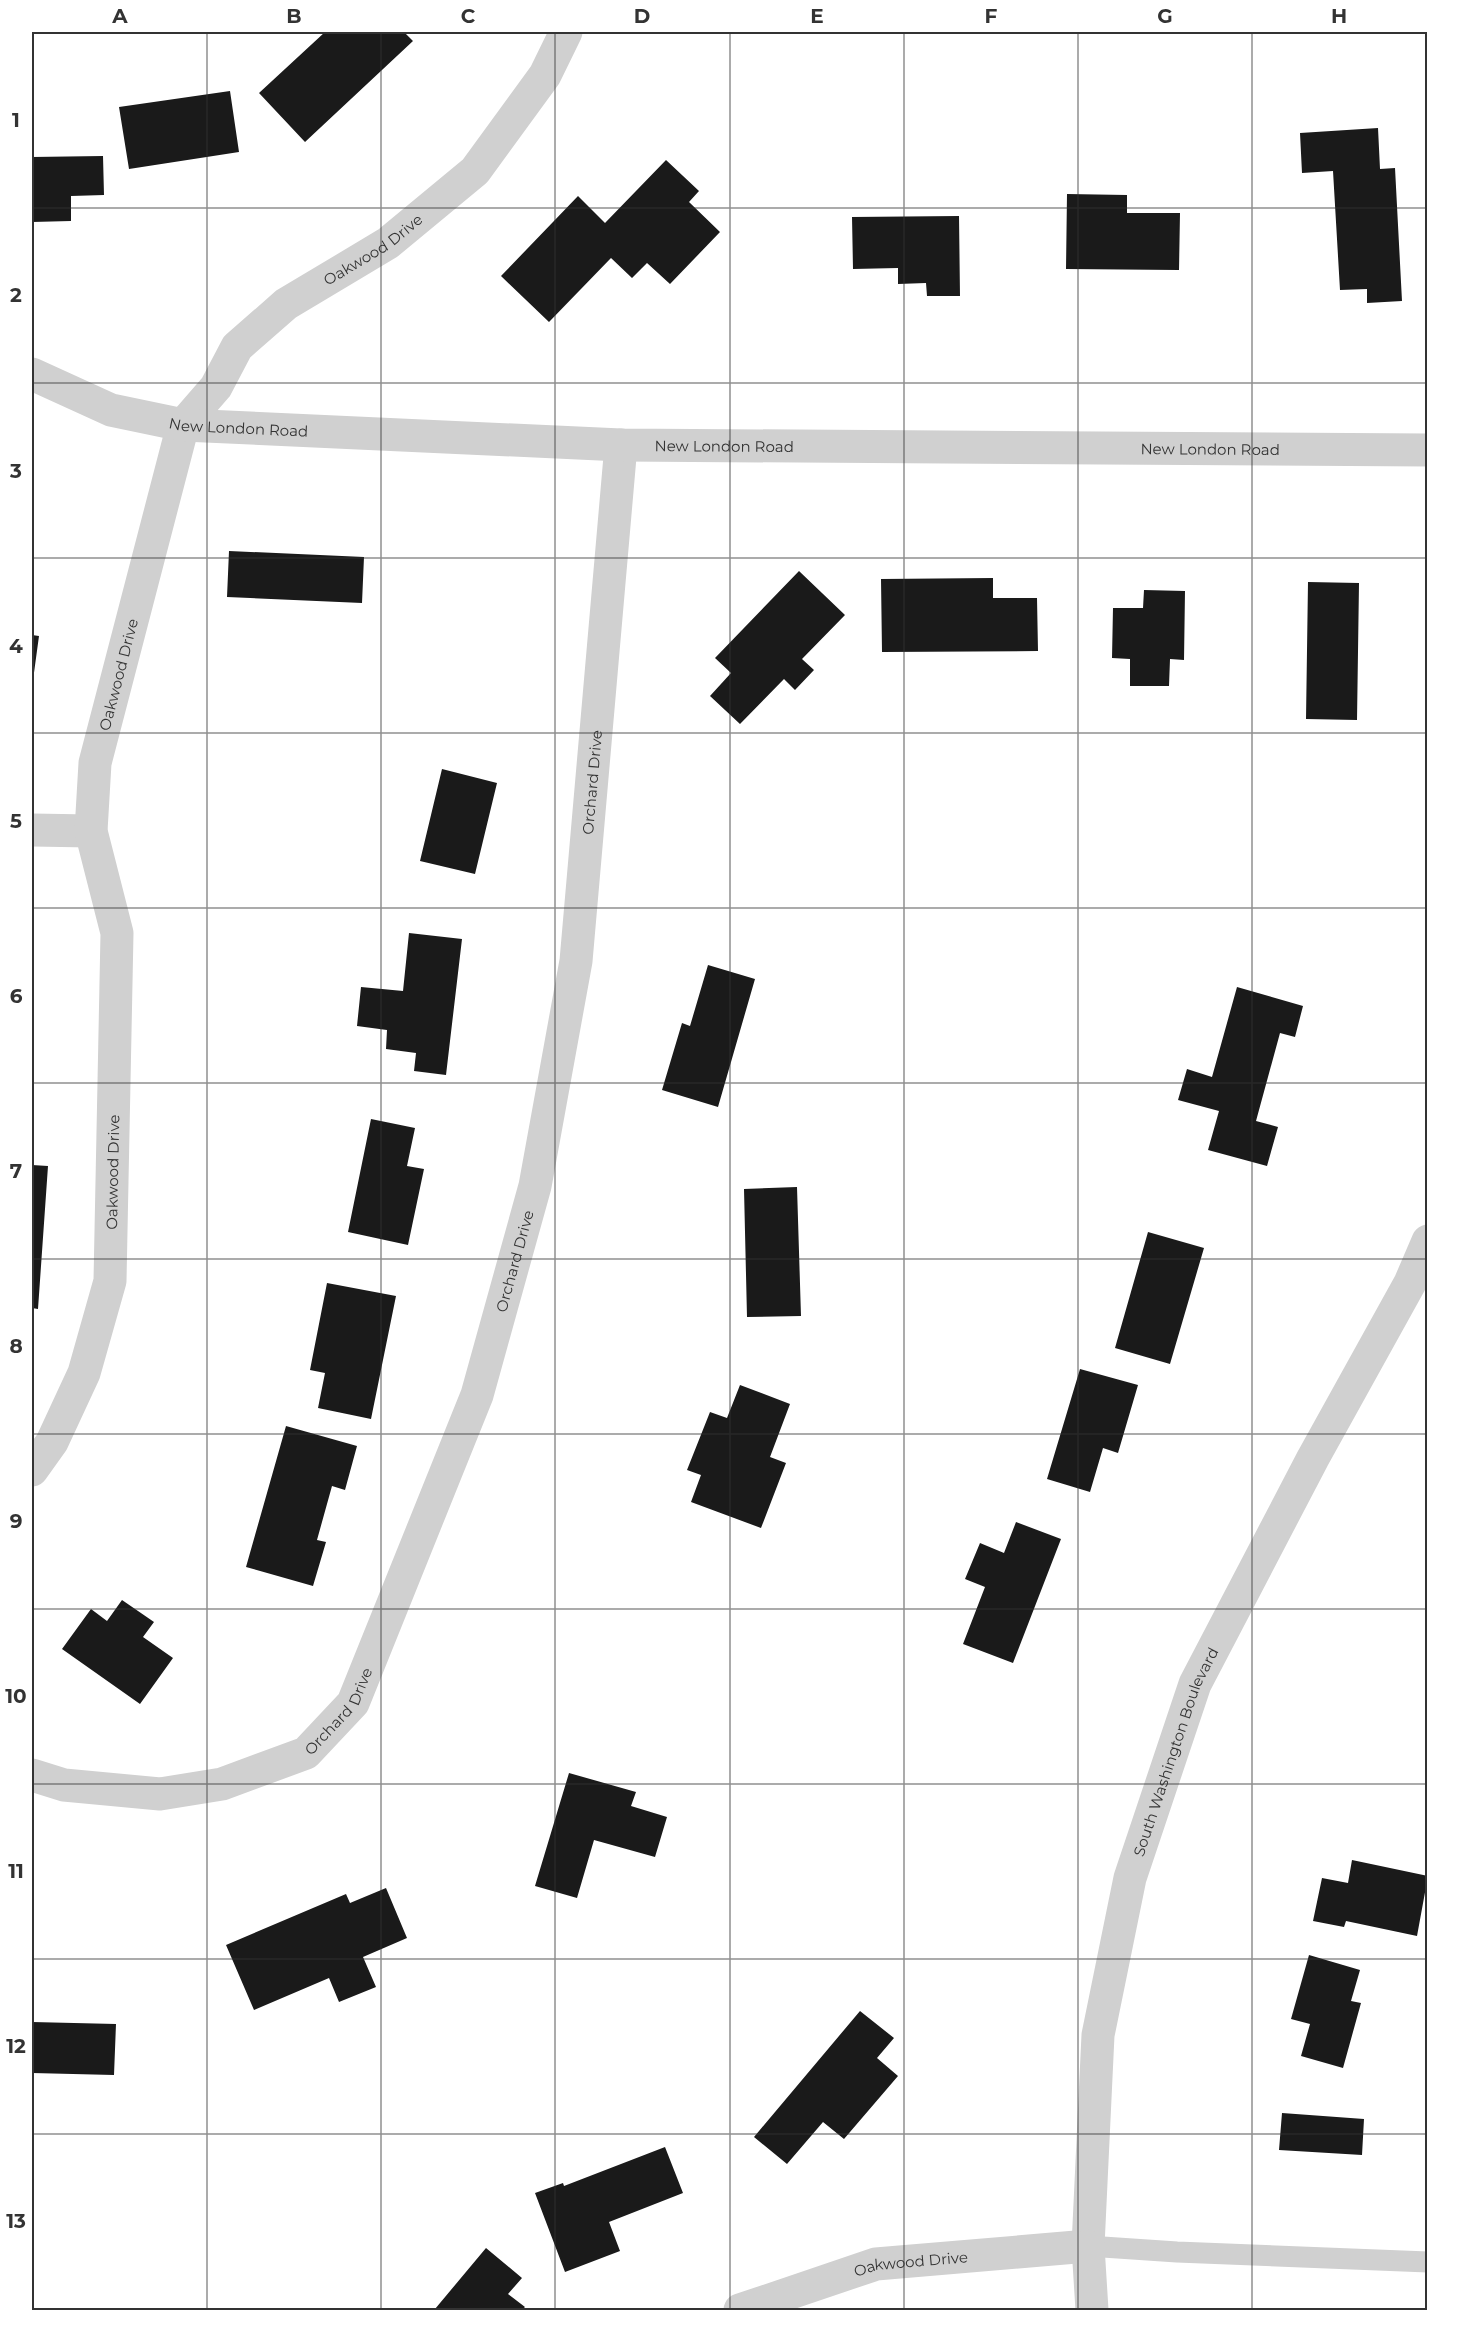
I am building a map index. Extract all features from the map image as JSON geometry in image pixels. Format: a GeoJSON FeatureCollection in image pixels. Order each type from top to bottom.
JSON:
{"type":"FeatureCollection","features":[{"type":"Feature","properties":{"kind":"street","name":"Oakwood Drive"},"geometry":{"type":"LineString","coordinates":[[32,1470],[52,1442],[84,1373],[110,1281],[117,933],[91,831],[95,763],[183,425],[216,387],[237,347],[286,304],[388,243],[475,171],[545,75],[566,32]]}},
{"type":"Feature","properties":{"kind":"street","name":"New London Road"},"geometry":{"type":"LineString","coordinates":[[32,374],[111,410],[183,425],[621,445],[1428,450]]}},
{"type":"Feature","properties":{"kind":"street","name":"Orchard Drive"},"geometry":{"type":"LineString","coordinates":[[32,1775],[64,1785],[160,1794],[222,1784],[306,1753],[353,1703],[477,1395],[535,1186],[576,961],[621,445]]}},
{"type":"Feature","properties":{"kind":"street"},"geometry":{"type":"LineString","coordinates":[[32,830],[91,831]]}},
{"type":"Feature","properties":{"kind":"street","name":"South Washington Boulevard"},"geometry":{"type":"LineString","coordinates":[[1092,2310],[1088,2246],[1098,2035],[1130,1878],[1192,1695],[1313,1458],[1410,1283],[1428,1241]]}},
{"type":"Feature","properties":{"kind":"street","name":"Oakwood Drive"},"geometry":{"type":"LineString","coordinates":[[740,2310],[876,2264],[1088,2246]]}},
{"type":"Feature","properties":{"kind":"lane"},"geometry":{"type":"LineString","coordinates":[[1088,2246],[1177,2252],[1428,2262]]}},
{"type":"Feature","properties":{"kind":"building"},"geometry":{"type":"Polygon","coordinates":[[[325,32],[404,32],[413,41],[305,142],[259,93],[325,32]]]}},
{"type":"Feature","properties":{"kind":"building"},"geometry":{"type":"Polygon","coordinates":[[[230,91],[239,152],[129,169],[119,107],[230,91]]]}},
{"type":"Feature","properties":{"kind":"building"},"geometry":{"type":"Polygon","coordinates":[[[1378,128],[1380,169],[1395,168],[1402,301],[1367,303],[1367,289],[1340,290],[1333,171],[1302,173],[1300,133],[1378,128]]]}},
{"type":"Feature","properties":{"kind":"building"},"geometry":{"type":"Polygon","coordinates":[[[103,156],[104,195],[71,196],[71,221],[32,222],[32,157],[103,156]]]}},
{"type":"Feature","properties":{"kind":"building"},"geometry":{"type":"Polygon","coordinates":[[[666,160],[699,191],[689,202],[720,232],[670,284],[647,263],[632,278],[611,258],[549,322],[501,276],[578,196],[605,223],[666,160]]]}},
{"type":"Feature","properties":{"kind":"building"},"geometry":{"type":"Polygon","coordinates":[[[1067,194],[1127,195],[1127,213],[1180,213],[1179,270],[1066,269],[1067,194]]]}},
{"type":"Feature","properties":{"kind":"building"},"geometry":{"type":"Polygon","coordinates":[[[959,216],[960,296],[927,296],[926,283],[898,284],[898,268],[853,269],[852,217],[959,216]]]}},
{"type":"Feature","properties":{"kind":"building"},"geometry":{"type":"Polygon","coordinates":[[[229,551],[364,557],[362,603],[227,597],[229,551]]]}},
{"type":"Feature","properties":{"kind":"building"},"geometry":{"type":"Polygon","coordinates":[[[799,571],[845,615],[802,659],[814,670],[795,690],[784,679],[740,724],[710,696],[731,673],[715,658],[799,571]]]}},
{"type":"Feature","properties":{"kind":"building"},"geometry":{"type":"Polygon","coordinates":[[[993,578],[993,598],[1037,598],[1038,651],[882,652],[881,579],[993,578]]]}},
{"type":"Feature","properties":{"kind":"building"},"geometry":{"type":"Polygon","coordinates":[[[1308,582],[1359,583],[1357,720],[1306,719],[1308,582]]]}},
{"type":"Feature","properties":{"kind":"building"},"geometry":{"type":"Polygon","coordinates":[[[1144,590],[1185,591],[1184,660],[1170,659],[1169,686],[1130,686],[1130,659],[1112,658],[1113,608],[1143,608],[1144,590]]]}},
{"type":"Feature","properties":{"kind":"building"},"geometry":{"type":"Polygon","coordinates":[[[32,635],[39,636],[33,680],[32,680],[32,635]]]}},
{"type":"Feature","properties":{"kind":"building"},"geometry":{"type":"Polygon","coordinates":[[[442,769],[497,783],[475,874],[420,861],[442,769]]]}},
{"type":"Feature","properties":{"kind":"building"},"geometry":{"type":"Polygon","coordinates":[[[409,933],[462,939],[446,1075],[414,1071],[416,1053],[386,1049],[387,1030],[357,1026],[361,987],[403,991],[409,933]]]}},
{"type":"Feature","properties":{"kind":"building"},"geometry":{"type":"Polygon","coordinates":[[[708,965],[755,979],[718,1107],[662,1090],[682,1023],[690,1026],[708,965]]]}},
{"type":"Feature","properties":{"kind":"building"},"geometry":{"type":"Polygon","coordinates":[[[1237,987],[1303,1006],[1295,1037],[1280,1033],[1256,1121],[1278,1127],[1267,1166],[1208,1150],[1219,1111],[1178,1100],[1187,1069],[1212,1077],[1237,987]]]}},
{"type":"Feature","properties":{"kind":"building"},"geometry":{"type":"Polygon","coordinates":[[[371,1119],[415,1128],[407,1166],[424,1169],[408,1245],[348,1232],[371,1119]]]}},
{"type":"Feature","properties":{"kind":"building"},"geometry":{"type":"Polygon","coordinates":[[[32,1165],[48,1166],[38,1309],[32,1308],[32,1165]]]}},
{"type":"Feature","properties":{"kind":"building"},"geometry":{"type":"Polygon","coordinates":[[[797,1187],[801,1316],[747,1317],[744,1189],[797,1187]]]}},
{"type":"Feature","properties":{"kind":"building"},"geometry":{"type":"Polygon","coordinates":[[[1148,1232],[1204,1248],[1170,1364],[1115,1348],[1148,1232]]]}},
{"type":"Feature","properties":{"kind":"building"},"geometry":{"type":"Polygon","coordinates":[[[327,1283],[396,1296],[371,1419],[318,1408],[325,1373],[310,1370],[327,1283]]]}},
{"type":"Feature","properties":{"kind":"building"},"geometry":{"type":"Polygon","coordinates":[[[1080,1369],[1138,1385],[1118,1453],[1103,1448],[1090,1492],[1047,1479],[1080,1369]]]}},
{"type":"Feature","properties":{"kind":"building"},"geometry":{"type":"Polygon","coordinates":[[[740,1385],[790,1404],[770,1457],[786,1463],[761,1528],[691,1502],[701,1475],[687,1470],[710,1412],[727,1418],[740,1385]]]}},
{"type":"Feature","properties":{"kind":"building"},"geometry":{"type":"Polygon","coordinates":[[[286,1426],[357,1446],[345,1490],[332,1486],[317,1540],[326,1542],[313,1586],[246,1567],[286,1426]]]}},
{"type":"Feature","properties":{"kind":"building"},"geometry":{"type":"Polygon","coordinates":[[[1016,1522],[1061,1539],[1013,1663],[963,1644],[985,1587],[965,1579],[980,1543],[1004,1553],[1016,1522]]]}},
{"type":"Feature","properties":{"kind":"building"},"geometry":{"type":"Polygon","coordinates":[[[122,1600],[154,1622],[143,1637],[173,1658],[140,1704],[62,1649],[91,1609],[107,1621],[122,1600]]]}},
{"type":"Feature","properties":{"kind":"building"},"geometry":{"type":"Polygon","coordinates":[[[569,1773],[636,1792],[631,1806],[667,1817],[655,1857],[594,1840],[577,1898],[535,1886],[569,1773]]]}},
{"type":"Feature","properties":{"kind":"building"},"geometry":{"type":"Polygon","coordinates":[[[1352,1860],[1428,1876],[1417,1936],[1346,1921],[1344,1927],[1313,1921],[1322,1878],[1348,1883],[1352,1860]]]}},
{"type":"Feature","properties":{"kind":"building"},"geometry":{"type":"Polygon","coordinates":[[[386,1888],[407,1938],[363,1957],[376,1987],[339,2002],[329,1978],[254,2010],[226,1945],[346,1894],[350,1903],[386,1888]]]}},
{"type":"Feature","properties":{"kind":"building"},"geometry":{"type":"Polygon","coordinates":[[[1309,1955],[1360,1970],[1351,2001],[1361,2003],[1343,2068],[1301,2056],[1310,2024],[1291,2019],[1309,1955]]]}},
{"type":"Feature","properties":{"kind":"building"},"geometry":{"type":"Polygon","coordinates":[[[860,2011],[894,2038],[877,2058],[898,2076],[844,2139],[823,2122],[787,2164],[754,2137],[860,2011]]]}},
{"type":"Feature","properties":{"kind":"building"},"geometry":{"type":"Polygon","coordinates":[[[32,2022],[116,2024],[114,2075],[32,2073],[32,2022]]]}},
{"type":"Feature","properties":{"kind":"building"},"geometry":{"type":"Polygon","coordinates":[[[1282,2113],[1364,2119],[1362,2155],[1279,2150],[1282,2113]]]}},
{"type":"Feature","properties":{"kind":"building"},"geometry":{"type":"Polygon","coordinates":[[[665,2147],[683,2193],[609,2222],[620,2251],[565,2272],[535,2193],[563,2183],[564,2186],[665,2147]]]}},
{"type":"Feature","properties":{"kind":"building"},"geometry":{"type":"Polygon","coordinates":[[[486,2248],[522,2278],[508,2294],[525,2307],[522,2310],[435,2309],[486,2248]]]}}]}
